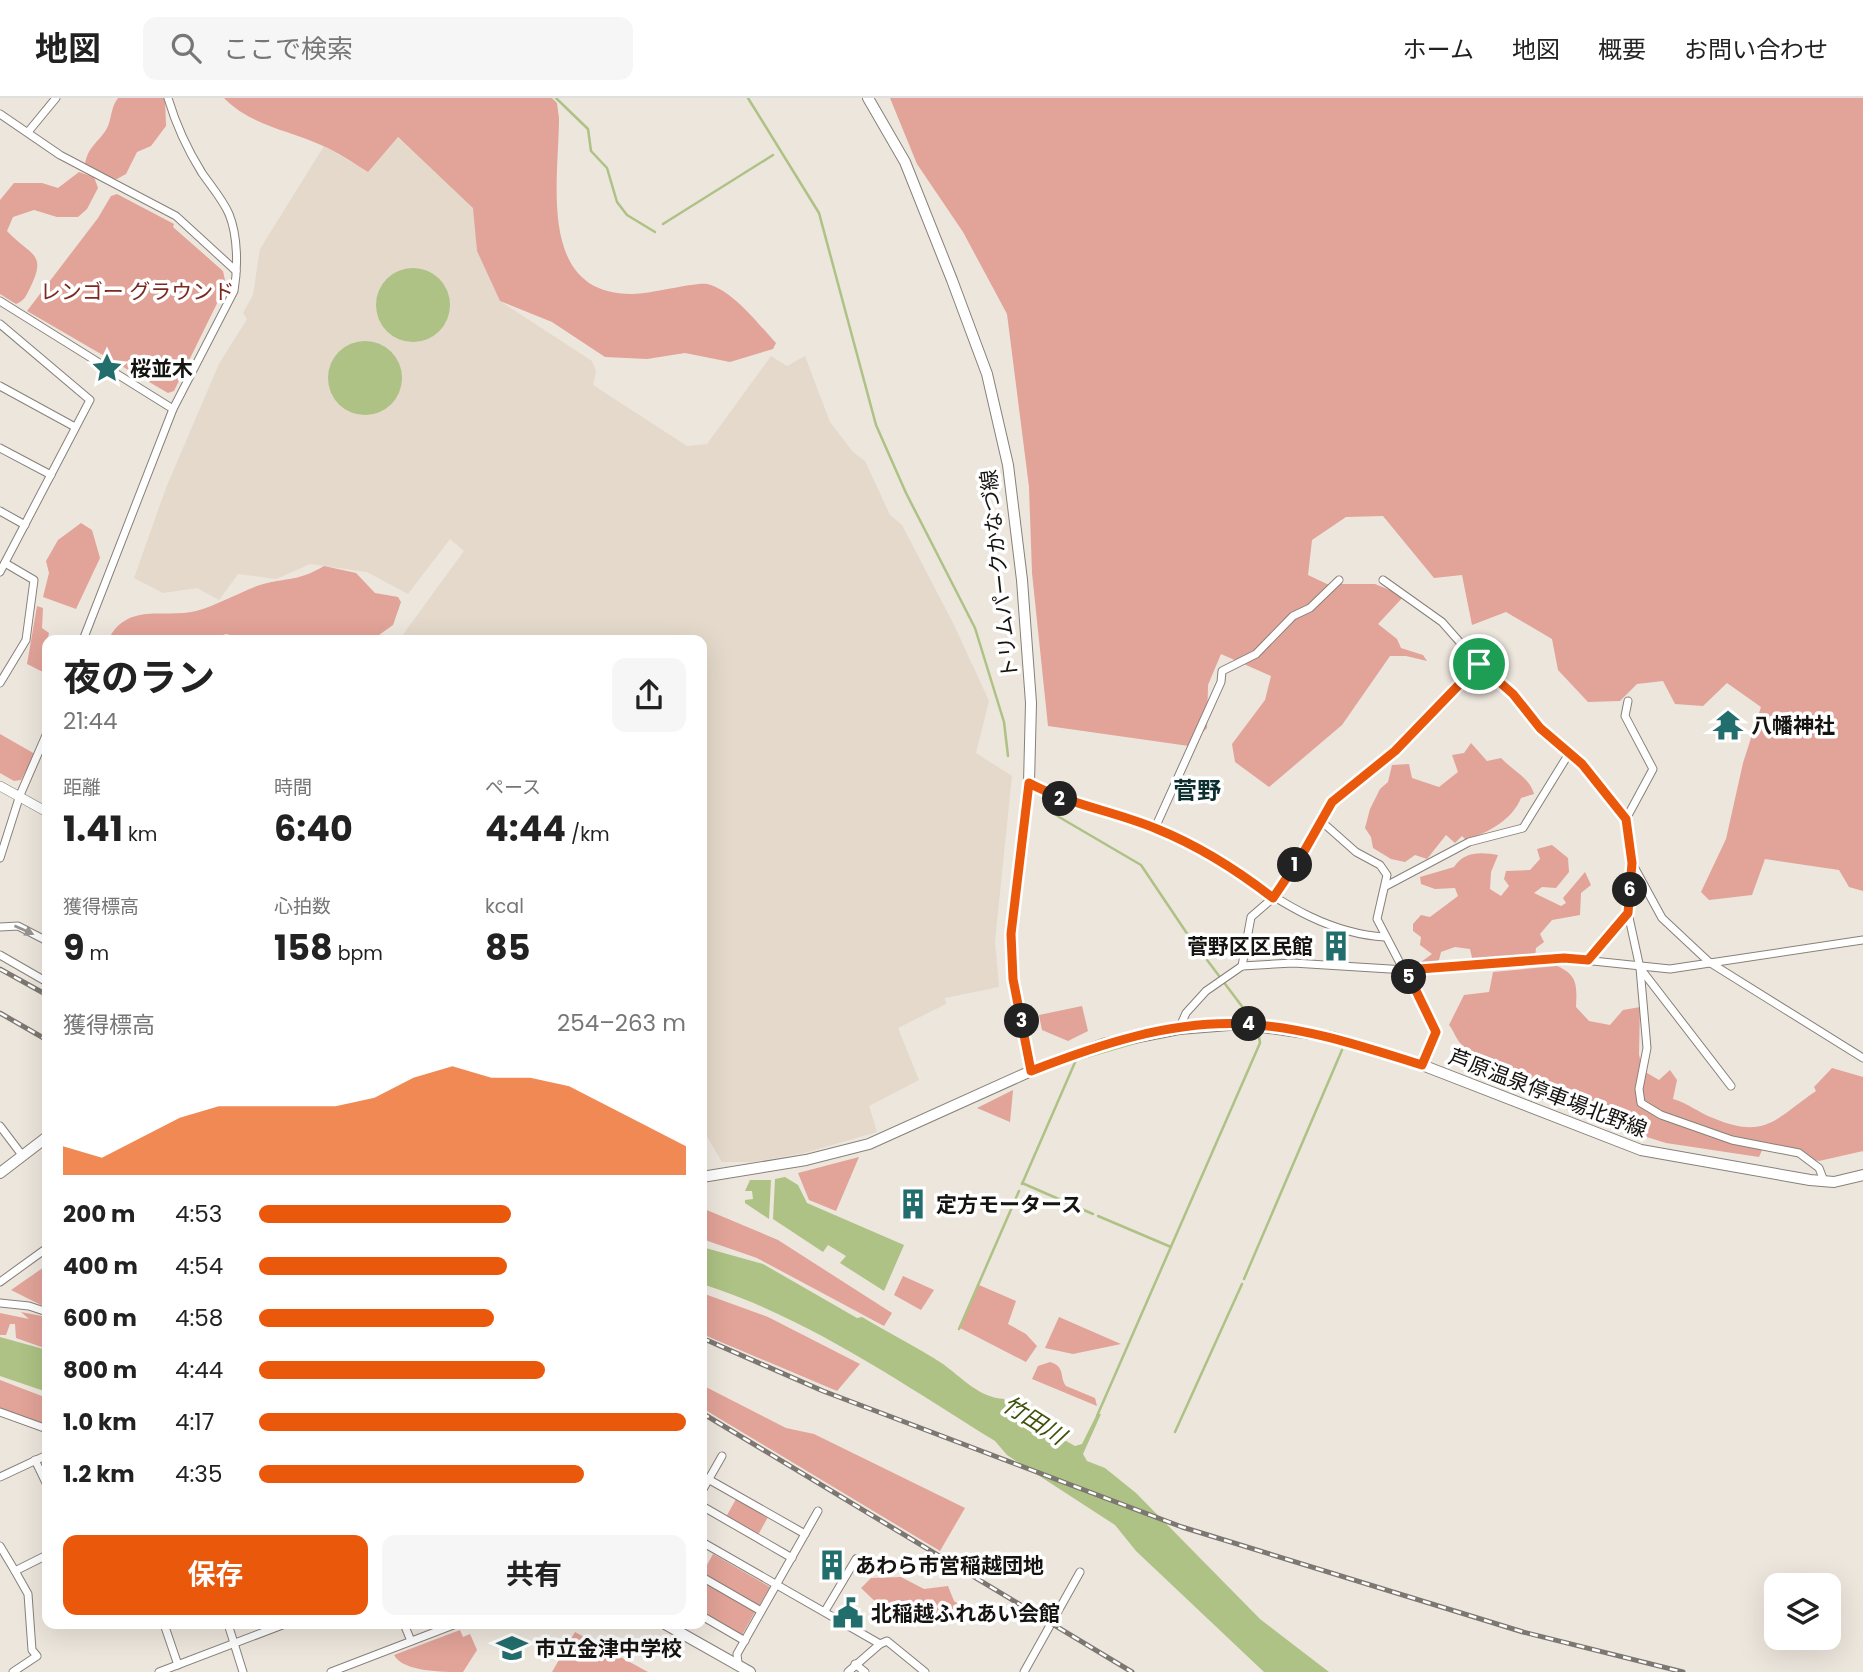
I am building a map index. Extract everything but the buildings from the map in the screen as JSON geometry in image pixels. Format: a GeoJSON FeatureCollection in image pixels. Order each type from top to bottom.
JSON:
{"type":"FeatureCollection","features":[{"type":"Feature","properties":{"kind":"main road","name":"トリムパークかなづ線"},"geometry":{"type":"LineString","coordinates":[[868,98],[905,162],[987,374],[1008,465],[1031,703],[1029,783],[1011,934],[1013,979],[1031,1071]]}},
{"type":"Feature","properties":{"kind":"main road","name":"芦原温泉停車場北野線"},"geometry":{"type":"LineString","coordinates":[[707,1176],[806,1160],[869,1143],[1031,1071],[1103,1044],[1179,1029],[1242,1024],[1332,1037],[1422,1065],[1641,1150],[1824,1181],[1834,1182],[1863,1175]]}},
{"type":"Feature","properties":{"kind":"main road"},"geometry":{"type":"LineString","coordinates":[[0,1173],[42,1141]]}},
{"type":"Feature","properties":{"kind":"main road"},"geometry":{"type":"LineString","coordinates":[[673,1629],[735,1667],[754,1672]]}},
{"type":"Feature","properties":{"kind":"street"},"geometry":{"type":"LineString","coordinates":[[28,132],[56,98]]}},
{"type":"Feature","properties":{"kind":"street"},"geometry":{"type":"LineString","coordinates":[[85,635],[173,409],[234,291],[236,271],[229,214],[194,161],[175,123],[168,98]]}},
{"type":"Feature","properties":{"kind":"street"},"geometry":{"type":"LineString","coordinates":[[0,114],[60,155],[176,216],[236,271]]}},
{"type":"Feature","properties":{"kind":"street"},"geometry":{"type":"LineString","coordinates":[[0,301],[173,409]]}},
{"type":"Feature","properties":{"kind":"street"},"geometry":{"type":"LineString","coordinates":[[0,324],[90,400],[0,572]]}},
{"type":"Feature","properties":{"kind":"street"},"geometry":{"type":"LineString","coordinates":[[0,386],[75,427]]}},
{"type":"Feature","properties":{"kind":"street"},"geometry":{"type":"LineString","coordinates":[[0,448],[51,475]]}},
{"type":"Feature","properties":{"kind":"street"},"geometry":{"type":"LineString","coordinates":[[0,512],[26,525]]}},
{"type":"Feature","properties":{"kind":"street"},"geometry":{"type":"LineString","coordinates":[[0,683],[26,640],[34,580],[5,563]]}},
{"type":"Feature","properties":{"kind":"street"},"geometry":{"type":"LineString","coordinates":[[1155,828],[1220,682],[1222,671],[1256,654],[1293,616],[1310,608],[1339,580]]}},
{"type":"Feature","properties":{"kind":"street"},"geometry":{"type":"LineString","coordinates":[[1383,580],[1442,622],[1479,664],[1513,694],[1540,728],[1568,755],[1582,764],[1626,819],[1632,863],[1628,913],[1640,968],[1647,1048],[1639,1089],[1641,1102],[1661,1115],[1732,1140],[1799,1153],[1819,1168],[1824,1181]]}},
{"type":"Feature","properties":{"kind":"street"},"geometry":{"type":"LineString","coordinates":[[1242,966],[1251,917],[1273,898],[1302,855],[1332,802],[1395,751],[1479,664]]}},
{"type":"Feature","properties":{"kind":"street"},"geometry":{"type":"LineString","coordinates":[[1626,819],[1653,769],[1625,716],[1628,701]]}},
{"type":"Feature","properties":{"kind":"street"},"geometry":{"type":"LineString","coordinates":[[0,858],[20,796],[42,745]]}},
{"type":"Feature","properties":{"kind":"street"},"geometry":{"type":"LineString","coordinates":[[1387,887],[1469,842],[1523,828],[1568,755]]}},
{"type":"Feature","properties":{"kind":"street"},"geometry":{"type":"LineString","coordinates":[[1029,783],[1056,798],[1155,828],[1211,854],[1273,898],[1336,929],[1385,937]]}},
{"type":"Feature","properties":{"kind":"street"},"geometry":{"type":"LineString","coordinates":[[0,786],[42,809]]}},
{"type":"Feature","properties":{"kind":"street"},"geometry":{"type":"LineString","coordinates":[[1321,821],[1356,852],[1380,865],[1387,875],[1387,887],[1377,919],[1406,970],[1436,1032],[1422,1065]]}},
{"type":"Feature","properties":{"kind":"street"},"geometry":{"type":"LineString","coordinates":[[1632,863],[1662,918],[1709,962],[1863,1058]]}},
{"type":"Feature","properties":{"kind":"street"},"geometry":{"type":"LineString","coordinates":[[1588,960],[1628,913]]}},
{"type":"Feature","properties":{"kind":"street"},"geometry":{"type":"LineString","coordinates":[[0,927],[18,926],[42,938]]}},
{"type":"Feature","properties":{"kind":"street"},"geometry":{"type":"LineString","coordinates":[[1179,1029],[1186,1013],[1206,991],[1242,966],[1293,963],[1406,970],[1564,958],[1670,970],[1863,940]]}},
{"type":"Feature","properties":{"kind":"street"},"geometry":{"type":"LineString","coordinates":[[0,955],[42,979]]}},
{"type":"Feature","properties":{"kind":"street"},"geometry":{"type":"LineString","coordinates":[[1640,968],[1731,1086]]}},
{"type":"Feature","properties":{"kind":"street"},"geometry":{"type":"LineString","coordinates":[[0,1126],[22,1156]]}},
{"type":"Feature","properties":{"kind":"street"},"geometry":{"type":"LineString","coordinates":[[0,1282],[42,1252]]}},
{"type":"Feature","properties":{"kind":"street"},"geometry":{"type":"LineString","coordinates":[[0,1303],[42,1310]]}},
{"type":"Feature","properties":{"kind":"street"},"geometry":{"type":"LineString","coordinates":[[0,1412],[42,1427]]}},
{"type":"Feature","properties":{"kind":"street"},"geometry":{"type":"LineString","coordinates":[[707,1479],[722,1456]]}},
{"type":"Feature","properties":{"kind":"street"},"geometry":{"type":"LineString","coordinates":[[0,1476],[42,1458]]}},
{"type":"Feature","properties":{"kind":"street"},"geometry":{"type":"LineString","coordinates":[[35,1461],[42,1475]]}},
{"type":"Feature","properties":{"kind":"street"},"geometry":{"type":"LineString","coordinates":[[707,1485],[805,1534]]}},
{"type":"Feature","properties":{"kind":"street"},"geometry":{"type":"LineString","coordinates":[[707,1509],[792,1558]]}},
{"type":"Feature","properties":{"kind":"street"},"geometry":{"type":"LineString","coordinates":[[735,1667],[737,1654],[818,1511]]}},
{"type":"Feature","properties":{"kind":"street"},"geometry":{"type":"LineString","coordinates":[[707,1545],[880,1644]]}},
{"type":"Feature","properties":{"kind":"street"},"geometry":{"type":"LineString","coordinates":[[0,1546],[28,1594],[32,1650],[37,1656],[13,1672]]}},
{"type":"Feature","properties":{"kind":"street"},"geometry":{"type":"LineString","coordinates":[[15,1571],[42,1558]]}},
{"type":"Feature","properties":{"kind":"street"},"geometry":{"type":"LineString","coordinates":[[825,1611],[856,1559],[876,1567]]}},
{"type":"Feature","properties":{"kind":"street"},"geometry":{"type":"LineString","coordinates":[[1024,1672],[1080,1572]]}},
{"type":"Feature","properties":{"kind":"street"},"geometry":{"type":"LineString","coordinates":[[707,1580],[761,1611]]}},
{"type":"Feature","properties":{"kind":"street"},"geometry":{"type":"LineString","coordinates":[[707,1619],[744,1641]]}},
{"type":"Feature","properties":{"kind":"street"},"geometry":{"type":"LineString","coordinates":[[166,1629],[178,1665]]}},
{"type":"Feature","properties":{"kind":"street"},"geometry":{"type":"LineString","coordinates":[[230,1629],[243,1672]]}},
{"type":"Feature","properties":{"kind":"street"},"geometry":{"type":"LineString","coordinates":[[159,1672],[272,1629]]}},
{"type":"Feature","properties":{"kind":"street"},"geometry":{"type":"LineString","coordinates":[[406,1629],[411,1641]]}},
{"type":"Feature","properties":{"kind":"street"},"geometry":{"type":"LineString","coordinates":[[331,1672],[443,1629]]}},
{"type":"Feature","properties":{"kind":"street"},"geometry":{"type":"LineString","coordinates":[[848,1672],[887,1641],[925,1672]]}},
{"type":"Feature","properties":{"kind":"street"},"geometry":{"type":"LineString","coordinates":[[855,1664],[865,1672]]}},
{"type":"Feature","properties":{"kind":"shaded area"},"geometry":{"type":"Polygon","coordinates":[[[397,137],[474,208],[477,251],[500,301],[592,361],[596,371],[593,385],[687,446],[707,444],[771,356],[787,366],[805,356],[830,422],[853,452],[865,461],[890,515],[902,525],[954,625],[989,701],[976,753],[1012,776],[995,941],[999,987],[945,998],[946,1004],[898,1028],[919,1080],[869,1106],[877,1132],[804,1153],[753,1162],[722,1162],[707,1136],[707,635],[403,635],[464,551],[450,539],[408,594],[367,572],[310,564],[276,579],[238,574],[219,600],[197,588],[163,593],[134,578],[166,488],[219,364],[247,319],[243,313],[253,295],[260,249],[324,146],[368,172],[397,137]]]}},
{"type":"Feature","properties":{"kind":"shaded area"},"geometry":{"type":"Polygon","coordinates":[[[413,268],[427,271],[439,279],[447,291],[450,305],[447,319],[439,331],[427,339],[413,342],[399,339],[387,331],[379,319],[376,305],[379,291],[387,279],[399,271],[413,268]]]}},
{"type":"Feature","properties":{"kind":"shaded area"},"geometry":{"type":"Polygon","coordinates":[[[365,341],[379,344],[391,352],[399,364],[402,378],[399,392],[391,404],[379,412],[365,415],[351,412],[339,404],[331,392],[328,378],[331,364],[339,352],[351,344],[365,341]]]}},
{"type":"Feature","properties":{"kind":"shaded area"},"geometry":{"type":"Polygon","coordinates":[[[785,1177],[798,1185],[807,1203],[904,1245],[884,1291],[840,1263],[846,1256],[828,1245],[823,1252],[773,1219],[775,1179],[785,1177]]]}},
{"type":"Feature","properties":{"kind":"shaded area"},"geometry":{"type":"Polygon","coordinates":[[[750,1180],[771,1180],[769,1219],[745,1203],[745,1200],[753,1199],[752,1191],[745,1191],[750,1180]]]}},
{"type":"Feature","properties":{"kind":"shaded area"},"geometry":{"type":"Polygon","coordinates":[[[707,1248],[763,1264],[857,1318],[862,1317],[943,1364],[979,1391],[1004,1399],[1013,1411],[1075,1446],[1082,1444],[1097,1414],[1101,1414],[1083,1454],[1087,1461],[1105,1468],[1136,1493],[1260,1619],[1329,1672],[1264,1672],[1136,1551],[1115,1525],[1007,1455],[995,1441],[889,1375],[817,1333],[741,1298],[707,1286],[707,1248]]]}},
{"type":"Feature","properties":{"kind":"shaded area"},"geometry":{"type":"Polygon","coordinates":[[[0,1337],[42,1349],[42,1390],[0,1376],[0,1337]]]}},
{"type":"Feature","properties":{"kind":"green space"},"geometry":{"type":"Polygon","coordinates":[[[118,98],[165,98],[166,126],[151,146],[137,152],[126,174],[117,179],[108,178],[85,165],[86,158],[108,126],[118,98]]]}},
{"type":"Feature","properties":{"kind":"green space"},"geometry":{"type":"Polygon","coordinates":[[[224,98],[552,98],[557,103],[559,118],[557,202],[560,230],[567,255],[581,276],[602,289],[633,294],[707,284],[736,301],[776,343],[773,349],[730,362],[685,353],[647,359],[605,357],[552,322],[500,301],[477,251],[473,208],[398,137],[368,172],[327,148],[245,115],[224,98]]]}},
{"type":"Feature","properties":{"kind":"green space"},"geometry":{"type":"Polygon","coordinates":[[[890,98],[1863,98],[1863,891],[1849,887],[1839,870],[1765,859],[1752,895],[1709,900],[1701,892],[1726,839],[1743,763],[1761,707],[1727,683],[1703,706],[1675,704],[1663,681],[1637,684],[1620,701],[1588,702],[1558,670],[1552,639],[1506,612],[1472,625],[1462,575],[1434,578],[1383,516],[1346,517],[1312,540],[1308,575],[1327,584],[1375,584],[1404,596],[1378,624],[1397,639],[1401,648],[1423,655],[1427,661],[1406,656],[1390,656],[1342,725],[1269,787],[1235,762],[1232,744],[1265,700],[1271,676],[1221,654],[1208,685],[1207,728],[1189,746],[1048,726],[1032,573],[1029,487],[1007,314],[963,232],[917,164],[890,98]]]}},
{"type":"Feature","properties":{"kind":"green space"},"geometry":{"type":"Polygon","coordinates":[[[79,172],[94,177],[98,188],[87,209],[78,217],[57,217],[34,210],[13,217],[7,231],[34,255],[37,261],[35,276],[26,296],[16,304],[0,294],[0,200],[14,183],[42,183],[58,188],[79,172]]]}},
{"type":"Feature","properties":{"kind":"green space","name":"レンゴー グラウンド"},"geometry":{"type":"Polygon","coordinates":[[[117,194],[174,224],[173,227],[223,271],[226,285],[174,391],[168,393],[27,311],[98,218],[111,196],[117,194]]]}},
{"type":"Feature","properties":{"kind":"green space"},"geometry":{"type":"Polygon","coordinates":[[[81,523],[92,530],[100,558],[76,609],[43,597],[49,573],[46,561],[58,540],[81,523]]]}},
{"type":"Feature","properties":{"kind":"green space"},"geometry":{"type":"Polygon","coordinates":[[[324,566],[356,573],[375,593],[398,597],[401,602],[393,625],[379,635],[111,635],[126,620],[136,616],[196,611],[257,586],[324,566]]]}},
{"type":"Feature","properties":{"kind":"green space"},"geometry":{"type":"Polygon","coordinates":[[[37,606],[43,608],[42,628],[49,633],[42,635],[42,672],[27,664],[37,606]]]}},
{"type":"Feature","properties":{"kind":"green space"},"geometry":{"type":"Polygon","coordinates":[[[0,734],[35,754],[21,780],[14,781],[0,773],[0,734]]]}},
{"type":"Feature","properties":{"kind":"green space"},"geometry":{"type":"Polygon","coordinates":[[[1471,743],[1487,761],[1501,758],[1525,779],[1534,794],[1521,798],[1506,819],[1483,833],[1466,840],[1462,836],[1455,843],[1446,835],[1427,859],[1415,855],[1405,862],[1391,859],[1373,848],[1371,837],[1365,828],[1370,809],[1380,789],[1388,782],[1392,765],[1409,764],[1412,778],[1439,787],[1458,772],[1452,755],[1464,753],[1471,743]]]}},
{"type":"Feature","properties":{"kind":"green space"},"geometry":{"type":"Polygon","coordinates":[[[1552,845],[1568,858],[1569,872],[1556,888],[1542,887],[1534,893],[1561,906],[1566,903],[1563,898],[1585,872],[1591,885],[1581,893],[1580,915],[1552,920],[1540,934],[1544,942],[1536,948],[1535,957],[1473,962],[1470,949],[1455,947],[1441,952],[1439,960],[1433,963],[1421,962],[1432,954],[1420,945],[1421,937],[1413,931],[1413,924],[1421,915],[1430,917],[1458,896],[1455,888],[1435,889],[1421,884],[1420,877],[1454,867],[1468,855],[1498,855],[1491,872],[1490,889],[1501,896],[1509,886],[1504,879],[1506,871],[1530,870],[1540,859],[1537,849],[1552,845]]]}},
{"type":"Feature","properties":{"kind":"green space"},"geometry":{"type":"Polygon","coordinates":[[[1557,966],[1573,977],[1576,1007],[1589,1021],[1610,1025],[1623,1010],[1640,1007],[1639,1054],[1642,1070],[1659,1080],[1670,1070],[1677,1080],[1673,1099],[1713,1118],[1746,1127],[1758,1127],[1779,1118],[1816,1091],[1814,1087],[1832,1068],[1863,1077],[1863,1151],[1819,1161],[1763,1148],[1759,1157],[1666,1143],[1592,1120],[1501,1083],[1489,1064],[1461,1044],[1449,1025],[1464,995],[1489,992],[1493,972],[1557,966]]]}},
{"type":"Feature","properties":{"kind":"green space"},"geometry":{"type":"Polygon","coordinates":[[[1082,1006],[1088,1031],[1068,1041],[1042,1030],[1039,1015],[1082,1006]]]}},
{"type":"Feature","properties":{"kind":"green space"},"geometry":{"type":"Polygon","coordinates":[[[1013,1090],[1010,1122],[977,1108],[1013,1090]]]}},
{"type":"Feature","properties":{"kind":"green space"},"geometry":{"type":"Polygon","coordinates":[[[859,1157],[836,1211],[809,1200],[798,1173],[859,1157]]]}},
{"type":"Feature","properties":{"kind":"green space"},"geometry":{"type":"Polygon","coordinates":[[[707,1210],[778,1240],[892,1313],[884,1326],[757,1258],[707,1241],[707,1210]]]}},
{"type":"Feature","properties":{"kind":"green space"},"geometry":{"type":"Polygon","coordinates":[[[42,1268],[42,1306],[11,1290],[42,1268]]]}},
{"type":"Feature","properties":{"kind":"green space"},"geometry":{"type":"Polygon","coordinates":[[[903,1276],[934,1290],[921,1310],[894,1295],[903,1276]]]}},
{"type":"Feature","properties":{"kind":"green space"},"geometry":{"type":"Polygon","coordinates":[[[979,1285],[1016,1301],[1008,1324],[1026,1334],[1037,1346],[1026,1362],[960,1328],[979,1285]]]}},
{"type":"Feature","properties":{"kind":"green space"},"geometry":{"type":"Polygon","coordinates":[[[707,1295],[768,1317],[860,1364],[837,1391],[707,1336],[707,1295]]]}},
{"type":"Feature","properties":{"kind":"green space"},"geometry":{"type":"Polygon","coordinates":[[[21,1312],[42,1316],[42,1347],[16,1338],[15,1324],[10,1324],[6,1335],[0,1335],[0,1313],[29,1319],[21,1312]]]}},
{"type":"Feature","properties":{"kind":"green space"},"geometry":{"type":"Polygon","coordinates":[[[1059,1317],[1121,1344],[1073,1354],[1045,1348],[1059,1317]]]}},
{"type":"Feature","properties":{"kind":"green space"},"geometry":{"type":"Polygon","coordinates":[[[1050,1362],[1060,1369],[1066,1386],[1095,1398],[1097,1406],[1032,1379],[1038,1366],[1050,1362]]]}},
{"type":"Feature","properties":{"kind":"green space"},"geometry":{"type":"Polygon","coordinates":[[[0,1380],[42,1396],[42,1424],[0,1410],[0,1380]]]}},
{"type":"Feature","properties":{"kind":"green space"},"geometry":{"type":"Polygon","coordinates":[[[707,1388],[786,1428],[814,1434],[965,1508],[940,1551],[707,1411],[707,1388]]]}},
{"type":"Feature","properties":{"kind":"green space"},"geometry":{"type":"Polygon","coordinates":[[[736,1499],[768,1517],[758,1535],[726,1517],[736,1499]]]}},
{"type":"Feature","properties":{"kind":"green space"},"geometry":{"type":"Polygon","coordinates":[[[713,1554],[770,1587],[759,1606],[707,1577],[707,1565],[713,1554]]]}},
{"type":"Feature","properties":{"kind":"green space"},"geometry":{"type":"Polygon","coordinates":[[[901,1577],[924,1589],[948,1586],[954,1601],[960,1605],[959,1612],[940,1621],[912,1611],[900,1613],[893,1619],[884,1617],[881,1607],[861,1588],[871,1578],[901,1577]]]}},
{"type":"Feature","properties":{"kind":"green space"},"geometry":{"type":"Polygon","coordinates":[[[707,1584],[755,1612],[742,1635],[707,1616],[707,1584]]]}},
{"type":"Feature","properties":{"kind":"green space"},"geometry":{"type":"Polygon","coordinates":[[[460,1630],[463,1637],[470,1634],[477,1650],[463,1672],[415,1668],[399,1661],[394,1655],[460,1630]]]}},
{"type":"Feature","properties":{"kind":"green space"},"geometry":{"type":"Polygon","coordinates":[[[575,1632],[648,1672],[552,1672],[575,1632]]]}},
{"type":"Feature","properties":{"kind":"waterway"},"geometry":{"type":"LineString","coordinates":[[556,98],[588,129],[591,151],[607,168],[617,202],[627,215],[655,232]]}},
{"type":"Feature","properties":{"kind":"waterway"},"geometry":{"type":"LineString","coordinates":[[748,98],[819,213],[876,425],[906,493],[975,628],[1004,722],[1008,756]]}},
{"type":"Feature","properties":{"kind":"waterway"},"geometry":{"type":"LineString","coordinates":[[663,224],[773,155]]}},
{"type":"Feature","properties":{"kind":"waterway"},"geometry":{"type":"LineString","coordinates":[[1046,805],[1059,817],[1141,865],[1186,932],[1253,1021]]}},
{"type":"Feature","properties":{"kind":"waterway"},"geometry":{"type":"LineString","coordinates":[[1097,1416],[1260,1043],[1258,1030]]}},
{"type":"Feature","properties":{"kind":"waterway"},"geometry":{"type":"LineString","coordinates":[[1022,1184],[1076,1060],[1138,1042]]}},
{"type":"Feature","properties":{"kind":"waterway"},"geometry":{"type":"LineString","coordinates":[[1244,1279],[1342,1050]]}},
{"type":"Feature","properties":{"kind":"waterway"},"geometry":{"type":"LineString","coordinates":[[1022,1183],[1093,1214]]}},
{"type":"Feature","properties":{"kind":"waterway"},"geometry":{"type":"LineString","coordinates":[[959,1329],[1019,1191]]}},
{"type":"Feature","properties":{"kind":"waterway"},"geometry":{"type":"LineString","coordinates":[[1098,1216],[1171,1247]]}},
{"type":"Feature","properties":{"kind":"waterway"},"geometry":{"type":"LineString","coordinates":[[1175,1432],[1242,1284]]}},
{"type":"Feature","properties":{"kind":"railway"},"geometry":{"type":"LineString","coordinates":[[0,969],[42,992]]}},
{"type":"Feature","properties":{"kind":"railway"},"geometry":{"type":"LineString","coordinates":[[0,1013],[42,1037]]}},
{"type":"Feature","properties":{"kind":"railway"},"geometry":{"type":"LineString","coordinates":[[707,1340],[823,1391],[1182,1527],[1523,1632],[1683,1672]]}},
{"type":"Feature","properties":{"kind":"railway"},"geometry":{"type":"LineString","coordinates":[[707,1416],[1132,1672]]}},
{"type":"Feature","properties":{"kind":"place","name":"桜並木"},"geometry":{"type":"Point","coordinates":[107,368]}},
{"type":"Feature","properties":{"kind":"place","name":"八幡神社"},"geometry":{"type":"Point","coordinates":[1728,725]}},
{"type":"Feature","properties":{"kind":"place","name":"菅野区区民館"},"geometry":{"type":"Point","coordinates":[1336,946]}},
{"type":"Feature","properties":{"kind":"place","name":"定方モータース"},"geometry":{"type":"Point","coordinates":[913,1204]}},
{"type":"Feature","properties":{"kind":"place","name":"あわら市営稲越団地"},"geometry":{"type":"Point","coordinates":[832,1565]}},
{"type":"Feature","properties":{"kind":"place","name":"北稲越ふれあい会館"},"geometry":{"type":"Point","coordinates":[848,1613]}},
{"type":"Feature","properties":{"kind":"place","name":"市立金津中学校"},"geometry":{"type":"Point","coordinates":[512,1648]}},
{"type":"Feature","properties":{"kind":"district","name":"菅野"},"geometry":{"type":"Point","coordinates":[1197,790]}},
{"type":"Feature","properties":{"kind":"route"},"geometry":{"type":"LineString","coordinates":[[1479,664],[1513,694],[1540,728],[1568,755],[1582,764],[1626,819],[1632,863],[1628,913],[1588,960],[1564,958],[1406,970],[1436,1032],[1422,1065],[1332,1037],[1242,1024],[1179,1029],[1129,1038],[1103,1044],[1031,1071],[1011,960],[1011,934],[1029,783],[1056,798],[1155,828],[1211,854],[1273,898],[1302,855],[1332,802],[1395,751],[1479,664]]}},
{"type":"Feature","properties":{"kind":"water label","name":"竹田川"},"geometry":{"type":"Point","coordinates":[1034,1420]}}]}
